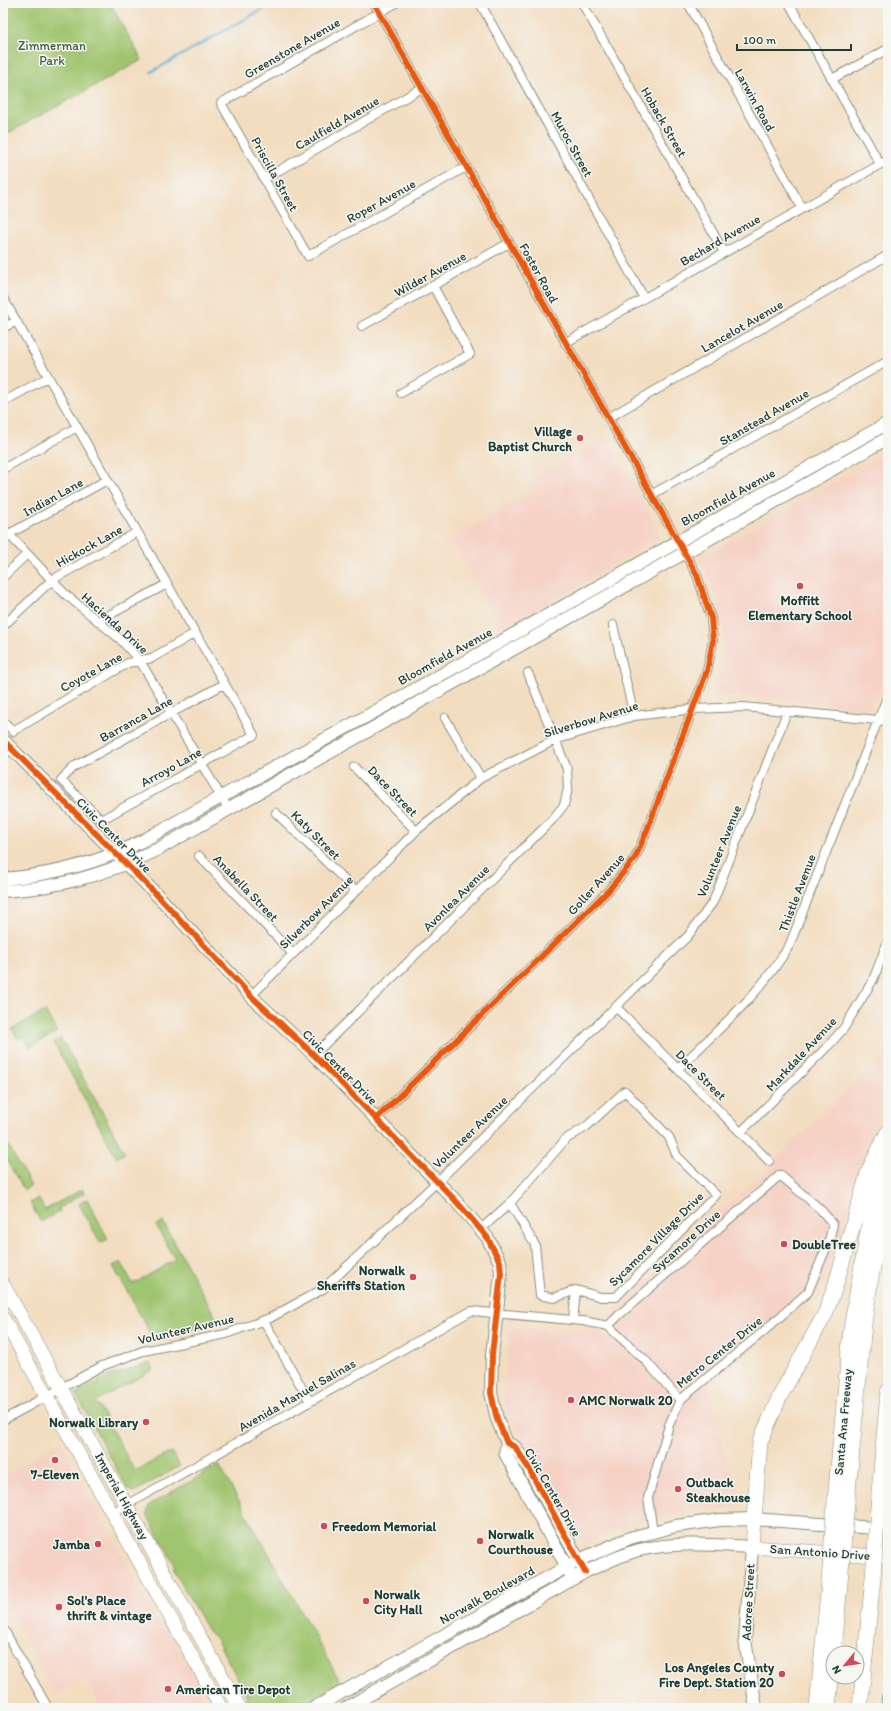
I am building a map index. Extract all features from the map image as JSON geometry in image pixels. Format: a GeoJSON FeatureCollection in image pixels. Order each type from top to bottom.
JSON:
{"type":"FeatureCollection","features":[{"type":"Feature","properties":{"kind":"highway"},"geometry":{"type":"LineString","coordinates":[[754,1520],[760,1442],[779,1398],[825,1314],[835,1287],[869,1170],[888,1132]]}},
{"type":"Feature","properties":{"kind":"highway","name":"Santa Ana Freeway"},"geometry":{"type":"LineString","coordinates":[[817,1708],[835,1582],[851,1330],[872,1207],[888,1138]]}},
{"type":"Feature","properties":{"kind":"highway"},"geometry":{"type":"LineString","coordinates":[[841,1502],[864,1324],[888,1189]]}},
{"type":"Feature","properties":{"kind":"highway"},"geometry":{"type":"LineString","coordinates":[[860,1708],[888,1392]]}},
{"type":"Feature","properties":{"kind":"highway"},"geometry":{"type":"LineString","coordinates":[[834,1645],[835,1582]]}},
{"type":"Feature","properties":{"kind":"highway"},"geometry":{"type":"LineString","coordinates":[[828,1708],[830,1685]]}},
{"type":"Feature","properties":{"kind":"main road","name":"Bloomfield Avenue"},"geometry":{"type":"LineString","coordinates":[[3,891],[33,889],[91,877],[127,864],[153,852],[288,777],[513,641],[600,586],[677,541],[888,423]]}},
{"type":"Feature","properties":{"kind":"main road","name":"Bloomfield Avenue"},"geometry":{"type":"LineString","coordinates":[[3,879],[31,877],[54,872],[117,854],[172,825],[281,763],[513,641],[606,597],[888,438]]}},
{"type":"Feature","properties":{"kind":"main road"},"geometry":{"type":"LineString","coordinates":[[754,499],[760,511]]}},
{"type":"Feature","properties":{"kind":"main road"},"geometry":{"type":"LineString","coordinates":[[600,586],[606,597]]}},
{"type":"Feature","properties":{"kind":"main road","name":"Civic Center Drive"},"geometry":{"type":"LineString","coordinates":[[3,740],[127,864],[251,996],[314,1055],[437,1182],[481,1229],[494,1248],[500,1262],[501,1277],[492,1355],[491,1393],[497,1419],[506,1443],[505,1453],[568,1566],[573,1580]]}},
{"type":"Feature","properties":{"kind":"main road"},"geometry":{"type":"LineString","coordinates":[[281,763],[288,777]]}},
{"type":"Feature","properties":{"kind":"main road","name":"Imperial Highway"},"geometry":{"type":"LineString","coordinates":[[3,1284],[240,1708]]}},
{"type":"Feature","properties":{"kind":"main road"},"geometry":{"type":"LineString","coordinates":[[3,1300],[13,1317],[31,1335]]}},
{"type":"Feature","properties":{"kind":"main road","name":"Imperial Highway"},"geometry":{"type":"LineString","coordinates":[[3,1318],[221,1708]]}},
{"type":"Feature","properties":{"kind":"main road","name":"Civic Center Drive"},"geometry":{"type":"LineString","coordinates":[[506,1443],[515,1448],[528,1467],[585,1572]]}},
{"type":"Feature","properties":{"kind":"main road","name":"Norwalk Boulevard"},"geometry":{"type":"LineString","coordinates":[[314,1708],[568,1566],[608,1546],[653,1532],[720,1520],[754,1520]]}},
{"type":"Feature","properties":{"kind":"main road"},"geometry":{"type":"LineString","coordinates":[[754,1520],[888,1529]]}},
{"type":"Feature","properties":{"kind":"main road","name":"Adoree Street"},"geometry":{"type":"LineString","coordinates":[[754,1520],[745,1640],[756,1708]]}},
{"type":"Feature","properties":{"kind":"main road"},"geometry":{"type":"LineString","coordinates":[[346,1708],[585,1572],[619,1556],[657,1547],[701,1545],[752,1547]]}},
{"type":"Feature","properties":{"kind":"main road","name":"San Antonio Drive"},"geometry":{"type":"LineString","coordinates":[[752,1547],[888,1557]]}},
{"type":"Feature","properties":{"kind":"main road"},"geometry":{"type":"LineString","coordinates":[[887,1708],[888,1698]]}},
{"type":"Feature","properties":{"kind":"street","name":"Foster Road"},"geometry":{"type":"LineString","coordinates":[[374,3],[684,554]]}},
{"type":"Feature","properties":{"kind":"street","name":"Greenstone Avenue"},"geometry":{"type":"LineString","coordinates":[[221,103],[396,3]]}},
{"type":"Feature","properties":{"kind":"street","name":"Muroc Street"},"geometry":{"type":"LineString","coordinates":[[480,3],[644,298]]}},
{"type":"Feature","properties":{"kind":"street","name":"Hoback Street"},"geometry":{"type":"LineString","coordinates":[[582,3],[724,252]]}},
{"type":"Feature","properties":{"kind":"street","name":"Larwin Road"},"geometry":{"type":"LineString","coordinates":[[688,3],[802,208]]}},
{"type":"Feature","properties":{"kind":"street"},"geometry":{"type":"LineString","coordinates":[[793,4],[832,79],[880,164]]}},
{"type":"Feature","properties":{"kind":"street"},"geometry":{"type":"LineString","coordinates":[[832,79],[888,49]]}},
{"type":"Feature","properties":{"kind":"street","name":"Caulfield Avenue"},"geometry":{"type":"LineString","coordinates":[[264,179],[422,88]]}},
{"type":"Feature","properties":{"kind":"street","name":"Priscilla Street"},"geometry":{"type":"LineString","coordinates":[[221,103],[308,256]]}},
{"type":"Feature","properties":{"kind":"street","name":"Bechard Avenue"},"geometry":{"type":"LineString","coordinates":[[565,343],[888,160]]}},
{"type":"Feature","properties":{"kind":"street","name":"Roper Avenue"},"geometry":{"type":"LineString","coordinates":[[308,256],[466,167]]}},
{"type":"Feature","properties":{"kind":"street","name":"Wilder Avenue"},"geometry":{"type":"LineString","coordinates":[[362,326],[509,243]]}},
{"type":"Feature","properties":{"kind":"street","name":"Lancelot Avenue"},"geometry":{"type":"LineString","coordinates":[[608,418],[888,255]]}},
{"type":"Feature","properties":{"kind":"street"},"geometry":{"type":"LineString","coordinates":[[401,393],[470,354],[433,286]]}},
{"type":"Feature","properties":{"kind":"street"},"geometry":{"type":"LineString","coordinates":[[3,298],[224,684]]}},
{"type":"Feature","properties":{"kind":"street"},"geometry":{"type":"LineString","coordinates":[[3,328],[16,321]]}},
{"type":"Feature","properties":{"kind":"street","name":"Stanstead Avenue"},"geometry":{"type":"LineString","coordinates":[[651,495],[888,361]]}},
{"type":"Feature","properties":{"kind":"street"},"geometry":{"type":"LineString","coordinates":[[3,402],[48,377]]}},
{"type":"Feature","properties":{"kind":"street"},"geometry":{"type":"LineString","coordinates":[[3,469],[77,428]]}},
{"type":"Feature","properties":{"kind":"street","name":"Indian Lane"},"geometry":{"type":"LineString","coordinates":[[10,534],[107,480]]}},
{"type":"Feature","properties":{"kind":"street","name":"Hacienda Drive"},"geometry":{"type":"LineString","coordinates":[[3,528],[65,594],[121,640],[140,661],[229,810]]}},
{"type":"Feature","properties":{"kind":"street","name":"Hickock Lane"},"geometry":{"type":"LineString","coordinates":[[3,626],[52,580],[137,532]]}},
{"type":"Feature","properties":{"kind":"street"},"geometry":{"type":"LineString","coordinates":[[3,577],[27,554]]}},
{"type":"Feature","properties":{"kind":"street","name":"Goller Avenue"},"geometry":{"type":"LineString","coordinates":[[376,1119],[608,891],[634,858],[646,833],[694,709],[707,671],[713,642],[711,618],[700,582],[684,554]]}},
{"type":"Feature","properties":{"kind":"street"},"geometry":{"type":"LineString","coordinates":[[98,621],[167,584]]}},
{"type":"Feature","properties":{"kind":"street"},"geometry":{"type":"LineString","coordinates":[[613,625],[634,716]]}},
{"type":"Feature","properties":{"kind":"street","name":"Coyote Lane"},"geometry":{"type":"LineString","coordinates":[[3,721],[13,731],[128,663],[152,658],[195,633]]}},
{"type":"Feature","properties":{"kind":"street","name":"Avonlea Avenue"},"geometry":{"type":"LineString","coordinates":[[314,1055],[552,820],[564,805],[568,789],[567,769],[528,673]]}},
{"type":"Feature","properties":{"kind":"street","name":"Barranca Lane"},"geometry":{"type":"LineString","coordinates":[[101,820],[61,780],[75,766],[224,684]]}},
{"type":"Feature","properties":{"kind":"street","name":"Arroyo Lane"},"geometry":{"type":"LineString","coordinates":[[101,820],[254,735],[224,684]]}},
{"type":"Feature","properties":{"kind":"street","name":"Thistle Avenue"},"geometry":{"type":"LineString","coordinates":[[678,1069],[757,990],[782,958],[790,944],[888,694]]}},
{"type":"Feature","properties":{"kind":"street","name":"Silverbow Avenue"},"geometry":{"type":"LineString","coordinates":[[251,996],[355,890],[416,831],[481,778],[555,740],[634,716],[694,709],[744,707],[888,721]]}},
{"type":"Feature","properties":{"kind":"street","name":"Volunteer Avenue"},"geometry":{"type":"LineString","coordinates":[[3,1420],[47,1396],[60,1387],[102,1366],[152,1349],[226,1334],[264,1321],[323,1289],[437,1182],[688,936],[713,902],[787,712]]}},
{"type":"Feature","properties":{"kind":"street"},"geometry":{"type":"LineString","coordinates":[[445,718],[481,778]]}},
{"type":"Feature","properties":{"kind":"street","name":"Dace Street"},"geometry":{"type":"LineString","coordinates":[[354,767],[416,831]]}},
{"type":"Feature","properties":{"kind":"street","name":"Katy Street"},"geometry":{"type":"LineString","coordinates":[[276,813],[355,890]]}},
{"type":"Feature","properties":{"kind":"street","name":"Anabella Street"},"geometry":{"type":"LineString","coordinates":[[199,856],[292,953]]}},
{"type":"Feature","properties":{"kind":"street","name":"Markdale Avenue"},"geometry":{"type":"LineString","coordinates":[[741,1132],[829,1045],[844,1028],[873,980],[888,941]]}},
{"type":"Feature","properties":{"kind":"street","name":"Dace Street"},"geometry":{"type":"LineString","coordinates":[[616,1007],[769,1161]]}},
{"type":"Feature","properties":{"kind":"street","name":"Sycamore Village Drive"},"geometry":{"type":"LineString","coordinates":[[481,1229],[510,1203],[566,1139],[586,1127],[625,1092],[669,1137],[677,1156],[716,1195],[616,1297],[601,1296],[576,1290]]}},
{"type":"Feature","properties":{"kind":"street","name":"Metro Center Drive"},"geometry":{"type":"LineString","coordinates":[[653,1532],[648,1498],[669,1425],[680,1400],[764,1331],[808,1292],[829,1240],[833,1224],[820,1209],[780,1174]]}},
{"type":"Feature","properties":{"kind":"street","name":"Sycamore Drive"},"geometry":{"type":"LineString","coordinates":[[608,1326],[780,1174]]}},
{"type":"Feature","properties":{"kind":"street"},"geometry":{"type":"LineString","coordinates":[[510,1203],[535,1245],[540,1295],[554,1298],[576,1290],[573,1320]]}},
{"type":"Feature","properties":{"kind":"street","name":"Avenida Manuel Salinas"},"geometry":{"type":"LineString","coordinates":[[112,1513],[468,1312],[475,1311],[573,1320],[608,1326]]}},
{"type":"Feature","properties":{"kind":"street"},"geometry":{"type":"LineString","coordinates":[[264,1321],[310,1402]]}},
{"type":"Feature","properties":{"kind":"street"},"geometry":{"type":"LineString","coordinates":[[608,1326],[645,1360],[680,1400]]}},
{"type":"Feature","properties":{"kind":"street"},"geometry":{"type":"LineString","coordinates":[[3,1628],[48,1708]]}},
{"type":"Feature","properties":{"kind":"shaded area"},"geometry":{"type":"Polygon","coordinates":[[[606,437],[660,535],[657,540],[501,630],[451,539],[533,491],[528,482],[606,437]]]}},
{"type":"Feature","properties":{"kind":"shaded area","name":"Moffitt Elementary School"},"geometry":{"type":"Polygon","coordinates":[[[888,452],[888,667],[875,703],[870,707],[865,708],[742,696],[715,696],[712,690],[720,666],[724,636],[716,596],[708,576],[700,562],[701,557],[888,452]]]}},
{"type":"Feature","properties":{"kind":"shaded area"},"geometry":{"type":"Polygon","coordinates":[[[888,1052],[888,1085],[835,1258],[818,1293],[709,1385],[724,1451],[742,1499],[735,1507],[718,1510],[697,1509],[643,1520],[612,1531],[589,1542],[576,1537],[511,1421],[505,1400],[509,1334],[514,1329],[563,1329],[593,1331],[613,1314],[888,1052]]]}},
{"type":"Feature","properties":{"kind":"shaded area"},"geometry":{"type":"Polygon","coordinates":[[[60,1442],[156,1618],[171,1636],[201,1689],[203,1701],[207,1708],[101,1708],[85,1679],[56,1695],[3,1598],[3,1476],[60,1442]]]}},
{"type":"Feature","properties":{"kind":"green space","name":"Zimmerman Park"},"geometry":{"type":"Polygon","coordinates":[[[3,3],[110,3],[142,60],[3,136],[3,3]]]}},
{"type":"Feature","properties":{"kind":"green space"},"geometry":{"type":"Polygon","coordinates":[[[45,1011],[57,1032],[30,1047],[23,1036],[18,1039],[12,1029],[45,1011]]]}},
{"type":"Feature","properties":{"kind":"green space"},"geometry":{"type":"Polygon","coordinates":[[[61,1038],[125,1153],[117,1158],[54,1043],[61,1038]]]}},
{"type":"Feature","properties":{"kind":"green space"},"geometry":{"type":"Polygon","coordinates":[[[3,1136],[31,1186],[24,1190],[3,1154],[3,1136]]]}},
{"type":"Feature","properties":{"kind":"green space"},"geometry":{"type":"Polygon","coordinates":[[[82,1189],[84,1193],[59,1208],[60,1211],[41,1222],[30,1203],[38,1198],[45,1210],[82,1189]]]}},
{"type":"Feature","properties":{"kind":"green space"},"geometry":{"type":"Polygon","coordinates":[[[87,1199],[108,1239],[100,1243],[79,1204],[87,1199]]]}},
{"type":"Feature","properties":{"kind":"green space"},"geometry":{"type":"Polygon","coordinates":[[[163,1222],[219,1323],[151,1338],[147,1327],[113,1266],[121,1262],[133,1284],[175,1260],[156,1225],[163,1222]]]}},
{"type":"Feature","properties":{"kind":"green space"},"geometry":{"type":"Polygon","coordinates":[[[150,1363],[153,1370],[96,1401],[135,1471],[171,1452],[180,1466],[134,1492],[128,1490],[76,1394],[107,1377],[150,1363]]]}},
{"type":"Feature","properties":{"kind":"green space"},"geometry":{"type":"Polygon","coordinates":[[[219,1465],[341,1683],[297,1708],[251,1708],[245,1692],[215,1637],[208,1631],[174,1571],[174,1563],[147,1515],[149,1505],[219,1465]]]}},
{"type":"Feature","properties":{"kind":"waterway"},"geometry":{"type":"LineString","coordinates":[[151,72],[274,3]]}},
{"type":"Feature","properties":{"kind":"cycle path"},"geometry":{"type":"LineString","coordinates":[[374,3],[697,575],[711,618],[713,641],[707,671],[646,833],[635,858],[608,891],[376,1119]]}},
{"type":"Feature","properties":{"kind":"cycle path"},"geometry":{"type":"LineString","coordinates":[[3,740],[161,899],[251,996],[314,1055],[455,1200],[487,1237],[500,1262],[501,1274],[492,1355],[491,1393],[497,1419],[507,1443],[515,1447],[528,1467],[585,1572]]}},
{"type":"Feature","properties":{"kind":"place","name":"Village Baptist Church"},"geometry":{"type":"Point","coordinates":[580,438]}},
{"type":"Feature","properties":{"kind":"place","name":"Moffitt Elementary School"},"geometry":{"type":"Point","coordinates":[800,586]}},
{"type":"Feature","properties":{"kind":"place","name":"DoubleTree"},"geometry":{"type":"Point","coordinates":[784,1244]}},
{"type":"Feature","properties":{"kind":"place","name":"Norwalk Sheriffs Station"},"geometry":{"type":"Point","coordinates":[413,1277]}},
{"type":"Feature","properties":{"kind":"place","name":"AMC Norwalk 20"},"geometry":{"type":"Point","coordinates":[571,1400]}},
{"type":"Feature","properties":{"kind":"place","name":"Norwalk Library"},"geometry":{"type":"Point","coordinates":[146,1422]}},
{"type":"Feature","properties":{"kind":"place","name":"7-Eleven"},"geometry":{"type":"Point","coordinates":[55,1460]}},
{"type":"Feature","properties":{"kind":"place","name":"Outback Steakhouse"},"geometry":{"type":"Point","coordinates":[678,1489]}},
{"type":"Feature","properties":{"kind":"place","name":"Freedom Memorial"},"geometry":{"type":"Point","coordinates":[324,1526]}},
{"type":"Feature","properties":{"kind":"place","name":"Norwalk Courthouse"},"geometry":{"type":"Point","coordinates":[480,1541]}},
{"type":"Feature","properties":{"kind":"place","name":"Jamba"},"geometry":{"type":"Point","coordinates":[98,1544]}},
{"type":"Feature","properties":{"kind":"place","name":"Norwalk City Hall"},"geometry":{"type":"Point","coordinates":[366,1601]}},
{"type":"Feature","properties":{"kind":"place","name":"Sol's Place thrift & vintage"},"geometry":{"type":"Point","coordinates":[59,1607]}},
{"type":"Feature","properties":{"kind":"place","name":"Los Angeles County Fire Dept. Station 20"},"geometry":{"type":"Point","coordinates":[782,1674]}},
{"type":"Feature","properties":{"kind":"place","name":"American Tire Depot"},"geometry":{"type":"Point","coordinates":[168,1689]}}]}
